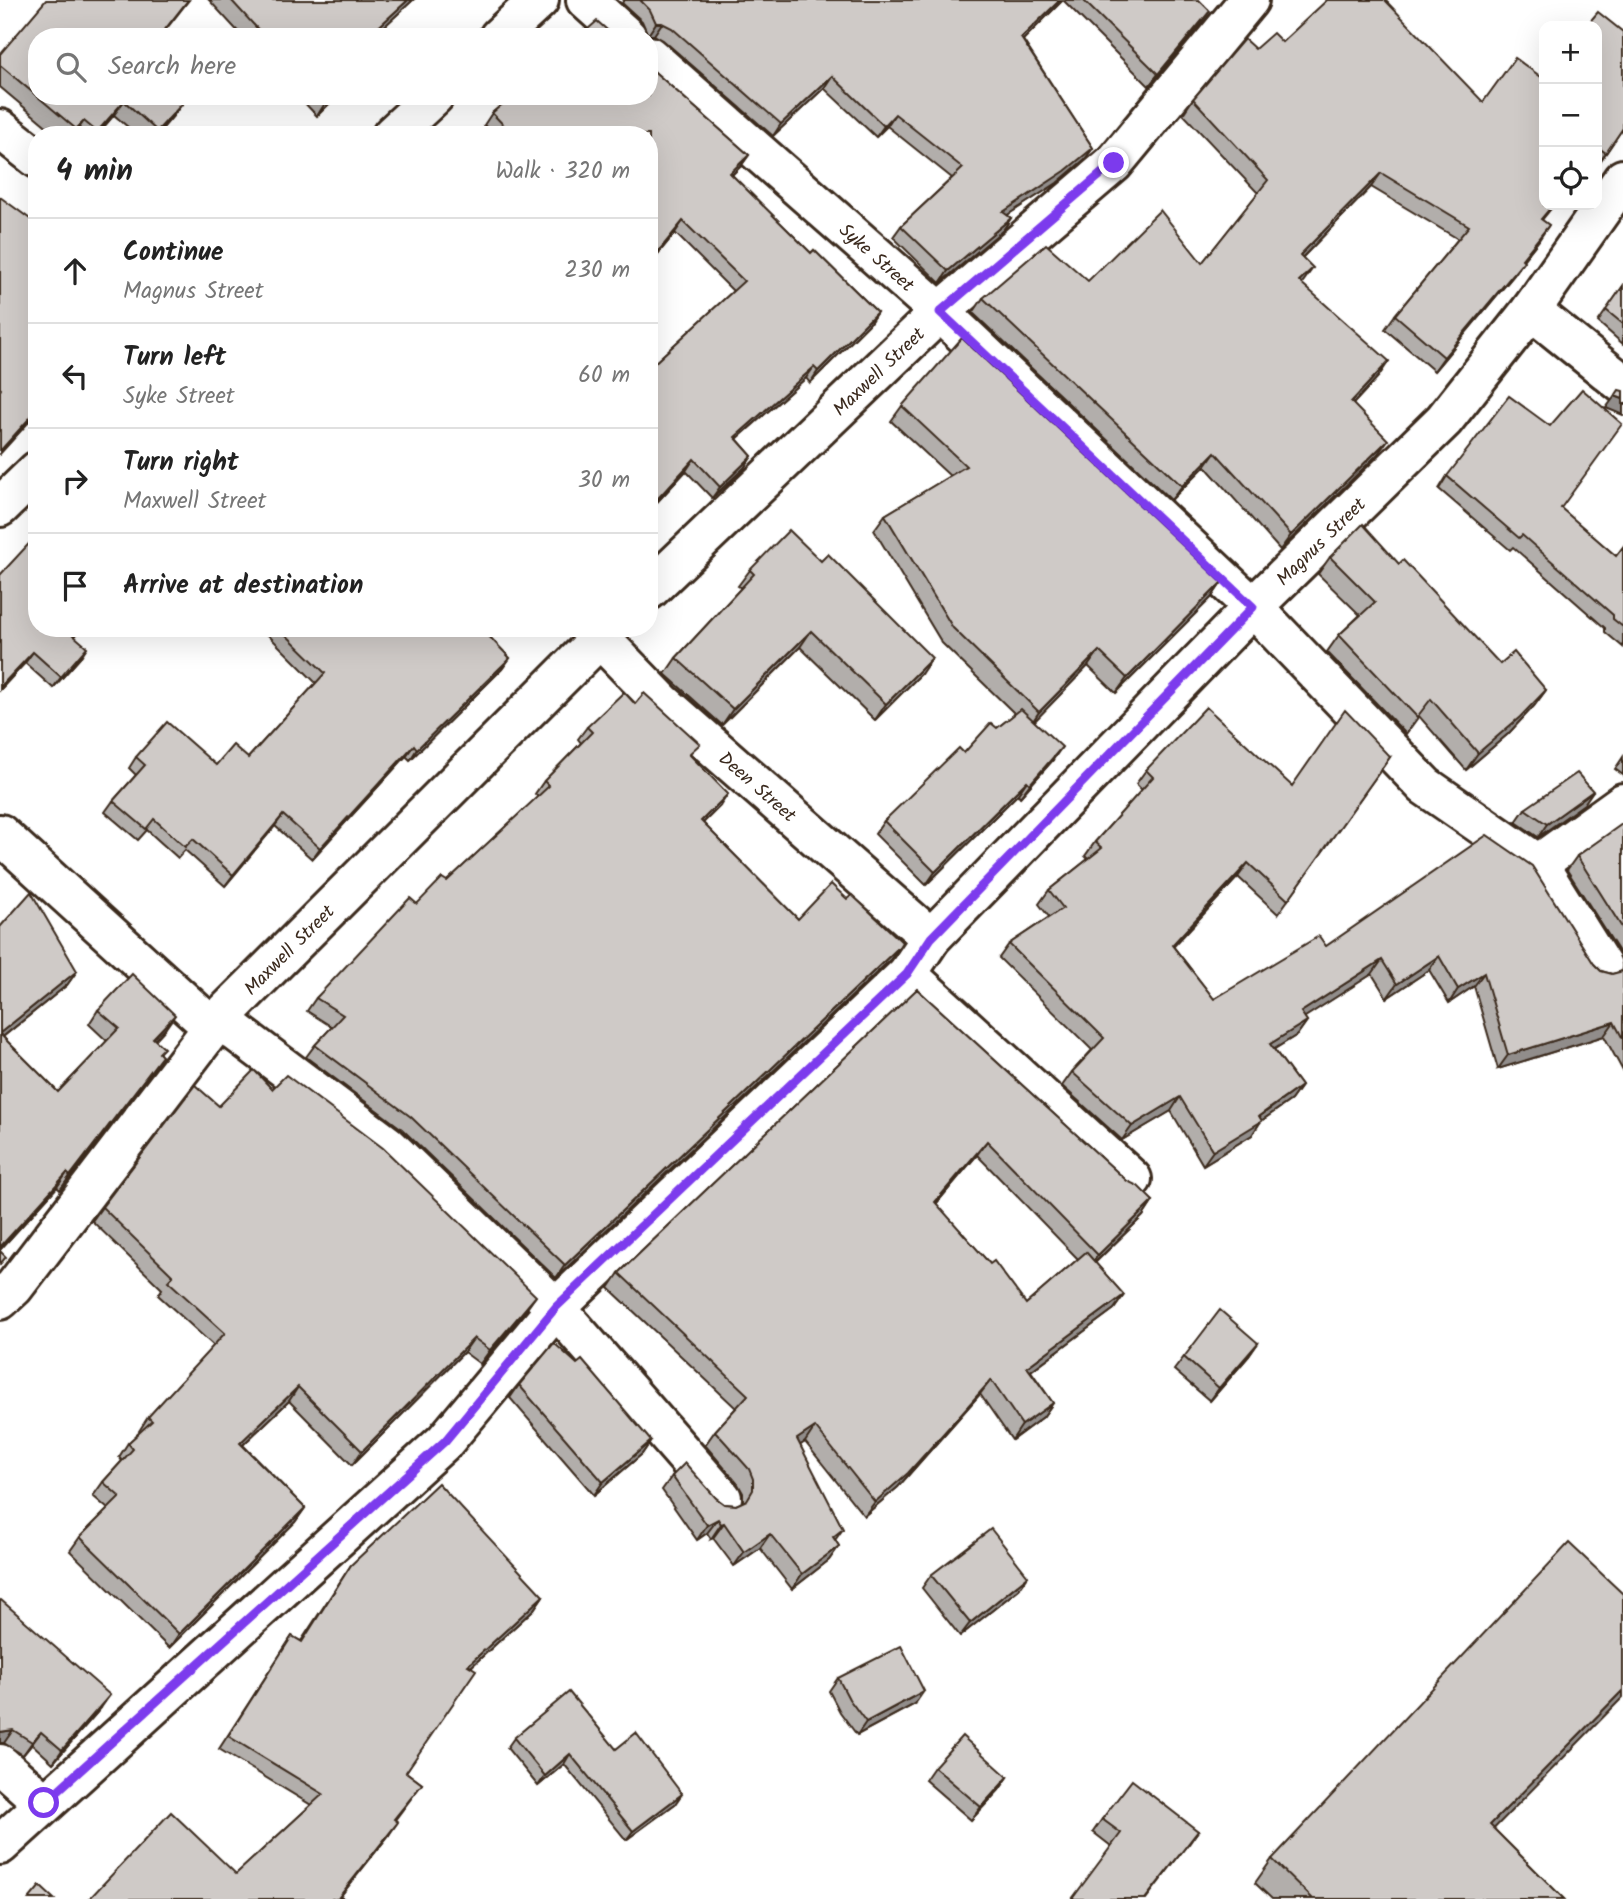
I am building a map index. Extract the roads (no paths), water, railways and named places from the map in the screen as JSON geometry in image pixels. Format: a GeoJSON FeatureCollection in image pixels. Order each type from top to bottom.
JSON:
{"type":"FeatureCollection","features":[{"type":"Feature","properties":{"kind":"street"},"geometry":{"type":"LineString","coordinates":[[509,28],[539,0]]}},
{"type":"Feature","properties":{"kind":"street"},"geometry":{"type":"LineString","coordinates":[[586,0],[618,28]]}},
{"type":"Feature","properties":{"kind":"street","name":"Maxwell Street"},"geometry":{"type":"LineString","coordinates":[[658,581],[940,312],[1114,163],[1249,0]]}},
{"type":"Feature","properties":{"kind":"street","name":"Syke Street"},"geometry":{"type":"LineString","coordinates":[[658,64],[940,312],[1253,607],[1426,786],[1538,864]]}},
{"type":"Feature","properties":{"kind":"street"},"geometry":{"type":"LineString","coordinates":[[402,126],[424,105]]}},
{"type":"Feature","properties":{"kind":"street"},"geometry":{"type":"LineString","coordinates":[[0,129],[28,151]]}},
{"type":"Feature","properties":{"kind":"street","name":"Magnus Street"},"geometry":{"type":"LineString","coordinates":[[0,1845],[445,1441],[556,1307],[907,974],[931,938],[1253,607],[1444,420],[1531,310],[1623,178]]}},
{"type":"Feature","properties":{"kind":"street"},"geometry":{"type":"LineString","coordinates":[[1531,310],[1623,384]]}},
{"type":"Feature","properties":{"kind":"street"},"geometry":{"type":"LineString","coordinates":[[0,507],[28,480]]}},
{"type":"Feature","properties":{"kind":"street","name":"Maxwell Street"},"geometry":{"type":"LineString","coordinates":[[0,1300],[14,1287],[216,1023],[594,637]]}},
{"type":"Feature","properties":{"kind":"street","name":"Deen Street"},"geometry":{"type":"LineString","coordinates":[[605,637],[662,702],[931,938]]}},
{"type":"Feature","properties":{"kind":"street"},"geometry":{"type":"LineString","coordinates":[[1602,966],[1538,864],[1623,803]]}},
{"type":"Feature","properties":{"kind":"street"},"geometry":{"type":"LineString","coordinates":[[0,834],[216,1023],[387,1145],[556,1307],[722,1498]]}},
{"type":"Feature","properties":{"kind":"street"},"geometry":{"type":"LineString","coordinates":[[907,974],[1132,1179]]}},
{"type":"Feature","properties":{"kind":"street"},"geometry":{"type":"LineString","coordinates":[[0,1764],[44,1803]]}}]}
